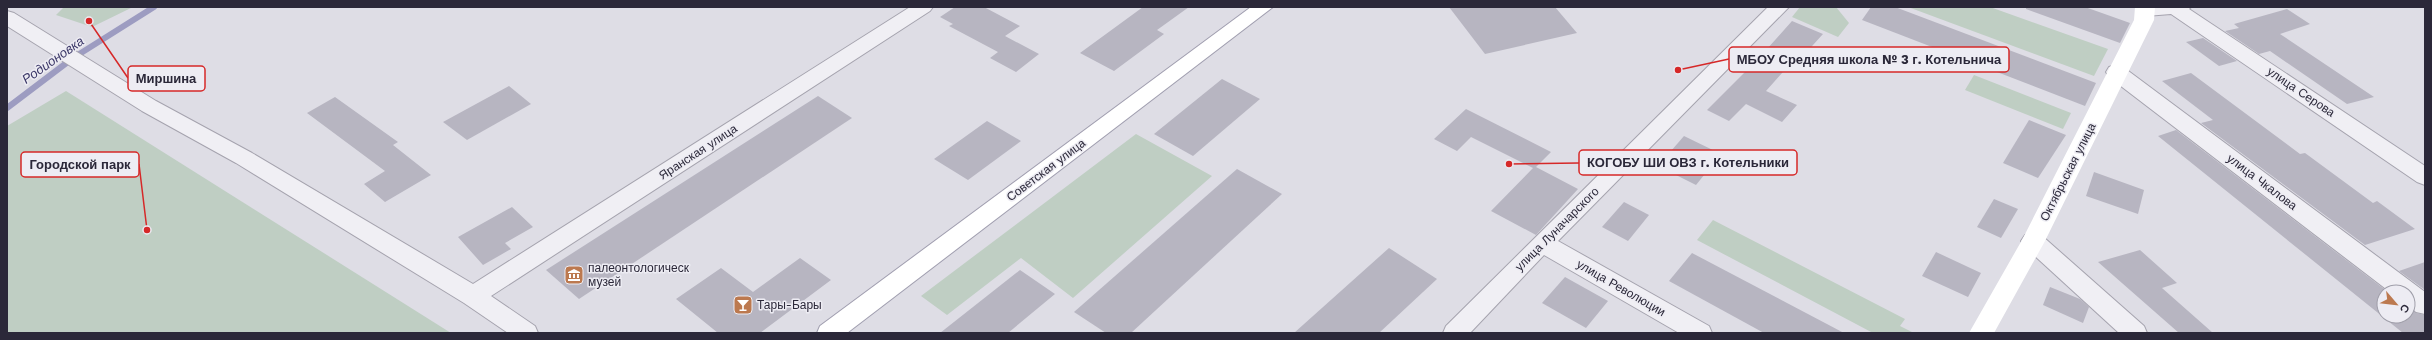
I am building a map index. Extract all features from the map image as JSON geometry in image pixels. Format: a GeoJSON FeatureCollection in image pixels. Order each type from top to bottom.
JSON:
{"type":"FeatureCollection","features":[{"type":"Feature","properties":{"kind":"main road","name":"Советская улица"},"geometry":{"type":"LineString","coordinates":[[829,333],[1263,7]]}},
{"type":"Feature","properties":{"kind":"main road","name":"Октябрьская улица"},"geometry":{"type":"LineString","coordinates":[[1981,333],[2033,241],[2116,72],[2144,20],[2145,9]]}},
{"type":"Feature","properties":{"kind":"street","name":"Яранская улица"},"geometry":{"type":"LineString","coordinates":[[473,296],[923,7]]}},
{"type":"Feature","properties":{"kind":"street","name":"улица Луначарского"},"geometry":{"type":"LineString","coordinates":[[1455,333],[1542,243],[1779,7]]}},
{"type":"Feature","properties":{"kind":"street"},"geometry":{"type":"LineString","coordinates":[[2145,9],[2177,7]]}},
{"type":"Feature","properties":{"kind":"street","name":"улица Серова"},"geometry":{"type":"LineString","coordinates":[[2177,7],[2425,177]]}},
{"type":"Feature","properties":{"kind":"street"},"geometry":{"type":"LineString","coordinates":[[7,17],[149,106],[244,158],[473,296],[526,333]]}},
{"type":"Feature","properties":{"kind":"street","name":"улица Чкалова"},"geometry":{"type":"LineString","coordinates":[[2116,72],[2397,284]]}},
{"type":"Feature","properties":{"kind":"street"},"geometry":{"type":"LineString","coordinates":[[2033,241],[2135,333]]}},
{"type":"Feature","properties":{"kind":"street","name":"улица Революции"},"geometry":{"type":"LineString","coordinates":[[1542,243],[1700,333]]}},
{"type":"Feature","properties":{"kind":"street","name":"улица Чкалова"},"geometry":{"type":"LineString","coordinates":[[2416,298],[2425,305]]}},
{"type":"Feature","properties":{"kind":"green space"},"geometry":{"type":"Polygon","coordinates":[[[64,7],[133,7],[92,27],[56,15],[64,7]]]}},
{"type":"Feature","properties":{"kind":"green space"},"geometry":{"type":"Polygon","coordinates":[[[1800,7],[1836,7],[1849,23],[1838,37],[1792,17],[1800,7]]]}},
{"type":"Feature","properties":{"kind":"green space"},"geometry":{"type":"Polygon","coordinates":[[[1908,7],[1990,7],[2108,49],[2094,76],[1908,7]]]}},
{"type":"Feature","properties":{"kind":"green space"},"geometry":{"type":"Polygon","coordinates":[[[1974,75],[2071,113],[2063,129],[1965,90],[1974,75]]]}},
{"type":"Feature","properties":{"kind":"green space"},"geometry":{"type":"Polygon","coordinates":[[[66,91],[451,333],[7,333],[7,126],[66,91]]]}},
{"type":"Feature","properties":{"kind":"green space"},"geometry":{"type":"Polygon","coordinates":[[[1136,134],[1212,176],[1073,298],[1021,258],[947,315],[921,296],[1136,134]]]}},
{"type":"Feature","properties":{"kind":"green space"},"geometry":{"type":"Polygon","coordinates":[[[1713,220],[1905,319],[1900,326],[1914,333],[1873,333],[1697,240],[1713,220]]]}},
{"type":"Feature","properties":{"kind":"building"},"geometry":{"type":"Polygon","coordinates":[[[955,7],[984,7],[1020,26],[1005,36],[1039,54],[1016,72],[990,58],[998,52],[949,26],[953,24],[940,17],[955,7]]]}},
{"type":"Feature","properties":{"kind":"building"},"geometry":{"type":"Polygon","coordinates":[[[1143,7],[1189,7],[1157,30],[1164,34],[1114,71],[1080,53],[1143,7]]]}},
{"type":"Feature","properties":{"kind":"building"},"geometry":{"type":"Polygon","coordinates":[[[1449,7],[1555,7],[1577,33],[1485,54],[1449,7]]]}},
{"type":"Feature","properties":{"kind":"building"},"geometry":{"type":"Polygon","coordinates":[[[1871,7],[1895,7],[2096,83],[2085,106],[1862,20],[1871,7]]]}},
{"type":"Feature","properties":{"kind":"building"},"geometry":{"type":"Polygon","coordinates":[[[2026,7],[2085,7],[2130,23],[2120,43],[2026,9],[2026,7]]]}},
{"type":"Feature","properties":{"kind":"building"},"geometry":{"type":"Polygon","coordinates":[[[2287,9],[2310,24],[2280,34],[2374,97],[2347,104],[2270,51],[2259,54],[2225,31],[2239,28],[2234,24],[2287,9]]]}},
{"type":"Feature","properties":{"kind":"building"},"geometry":{"type":"Polygon","coordinates":[[[1792,21],[1823,34],[1803,56],[1799,54],[1766,91],[1797,105],[1782,122],[1746,104],[1729,121],[1707,110],[1758,59],[1792,21]]]}},
{"type":"Feature","properties":{"kind":"building"},"geometry":{"type":"Polygon","coordinates":[[[2203,38],[2237,61],[2219,66],[2186,42],[2203,38]]]}},
{"type":"Feature","properties":{"kind":"building"},"geometry":{"type":"Polygon","coordinates":[[[2191,73],[2300,154],[2305,153],[2373,203],[2377,201],[2415,229],[2365,245],[2201,123],[2213,120],[2162,81],[2191,73]]]}},
{"type":"Feature","properties":{"kind":"building"},"geometry":{"type":"Polygon","coordinates":[[[1222,79],[1260,99],[1193,156],[1154,134],[1222,79]]]}},
{"type":"Feature","properties":{"kind":"building"},"geometry":{"type":"Polygon","coordinates":[[[509,86],[531,104],[467,140],[443,122],[509,86]]]}},
{"type":"Feature","properties":{"kind":"building"},"geometry":{"type":"Polygon","coordinates":[[[818,96],[852,118],[579,299],[546,270],[818,96]]]}},
{"type":"Feature","properties":{"kind":"building"},"geometry":{"type":"Polygon","coordinates":[[[335,97],[398,142],[393,145],[431,175],[385,202],[364,184],[385,171],[307,113],[335,97]]]}},
{"type":"Feature","properties":{"kind":"building"},"geometry":{"type":"Polygon","coordinates":[[[1466,109],[1551,152],[1536,167],[1578,189],[1536,235],[1491,211],[1533,168],[1471,137],[1457,151],[1434,139],[1466,109]]]}},
{"type":"Feature","properties":{"kind":"building"},"geometry":{"type":"Polygon","coordinates":[[[2029,120],[2066,135],[2038,178],[2003,163],[2029,120]]]}},
{"type":"Feature","properties":{"kind":"building"},"geometry":{"type":"Polygon","coordinates":[[[987,121],[1021,141],[968,180],[934,159],[987,121]]]}},
{"type":"Feature","properties":{"kind":"building"},"geometry":{"type":"Polygon","coordinates":[[[2176,130],[2378,284],[2376,284],[2376,311],[2158,136],[2176,130]]]}},
{"type":"Feature","properties":{"kind":"building"},"geometry":{"type":"Polygon","coordinates":[[[1684,136],[1721,154],[1696,185],[1658,166],[1684,136]]]}},
{"type":"Feature","properties":{"kind":"building"},"geometry":{"type":"Polygon","coordinates":[[[1237,169],[1282,194],[1131,333],[1106,333],[1074,312],[1237,169]]]}},
{"type":"Feature","properties":{"kind":"building"},"geometry":{"type":"Polygon","coordinates":[[[2094,172],[2144,190],[2138,214],[2086,196],[2094,172]]]}},
{"type":"Feature","properties":{"kind":"building"},"geometry":{"type":"Polygon","coordinates":[[[1994,199],[2018,209],[2001,238],[1977,227],[1994,199]]]}},
{"type":"Feature","properties":{"kind":"building"},"geometry":{"type":"Polygon","coordinates":[[[1624,202],[1649,215],[1628,241],[1602,227],[1624,202]]]}},
{"type":"Feature","properties":{"kind":"building"},"geometry":{"type":"Polygon","coordinates":[[[512,207],[533,227],[505,243],[511,249],[483,265],[458,237],[512,207]]]}},
{"type":"Feature","properties":{"kind":"building"},"geometry":{"type":"Polygon","coordinates":[[[1389,248],[1437,279],[1379,333],[1294,333],[1389,248]]]}},
{"type":"Feature","properties":{"kind":"building"},"geometry":{"type":"Polygon","coordinates":[[[2140,250],[2177,283],[2162,288],[2213,333],[2179,333],[2098,262],[2140,250]]]}},
{"type":"Feature","properties":{"kind":"building"},"geometry":{"type":"Polygon","coordinates":[[[1936,252],[1981,273],[1968,297],[1922,276],[1936,252]]]}},
{"type":"Feature","properties":{"kind":"building"},"geometry":{"type":"Polygon","coordinates":[[[1692,253],[1844,333],[1764,333],[1669,281],[1692,253]]]}},
{"type":"Feature","properties":{"kind":"building"},"geometry":{"type":"Polygon","coordinates":[[[800,258],[831,280],[760,333],[718,333],[676,299],[721,268],[753,292],[800,258]]]}},
{"type":"Feature","properties":{"kind":"building"},"geometry":{"type":"Polygon","coordinates":[[[2425,262],[2425,290],[2399,271],[2425,262]]]}},
{"type":"Feature","properties":{"kind":"building"},"geometry":{"type":"Polygon","coordinates":[[[1020,270],[1055,294],[1008,333],[940,333],[1020,270]]]}},
{"type":"Feature","properties":{"kind":"building"},"geometry":{"type":"Polygon","coordinates":[[[1565,277],[1608,301],[1586,328],[1542,303],[1565,277]]]}},
{"type":"Feature","properties":{"kind":"building"},"geometry":{"type":"Polygon","coordinates":[[[2050,287],[2080,299],[2089,307],[2083,323],[2043,305],[2050,287]]]}},
{"type":"Feature","properties":{"kind":"building"},"geometry":{"type":"Polygon","coordinates":[[[2416,313],[2425,315],[2425,333],[2403,333],[2392,324],[2416,324],[2416,313]]]}},
{"type":"Feature","properties":{"kind":"waterway","name":"Родионовка"},"geometry":{"type":"LineString","coordinates":[[7,108],[73,58],[154,7]]}},
{"type":"Feature","properties":{"kind":"place","name":"Миршина"},"geometry":{"type":"Point","coordinates":[89,21]}},
{"type":"Feature","properties":{"kind":"place","name":"МБОУ Средняя школа № 3 г. Котельнича"},"geometry":{"type":"Point","coordinates":[1678,70]}},
{"type":"Feature","properties":{"kind":"place","name":"КОГОБУ ШИ ОВЗ г. Котельники"},"geometry":{"type":"Point","coordinates":[1509,164]}},
{"type":"Feature","properties":{"kind":"place","name":"Городской парк"},"geometry":{"type":"Point","coordinates":[147,230]}},
{"type":"Feature","properties":{"kind":"place","name":"палеонтологическ музей"},"geometry":{"type":"Point","coordinates":[574,275]}},
{"type":"Feature","properties":{"kind":"place","name":"Тары-Бары"},"geometry":{"type":"Point","coordinates":[743,305]}}]}
